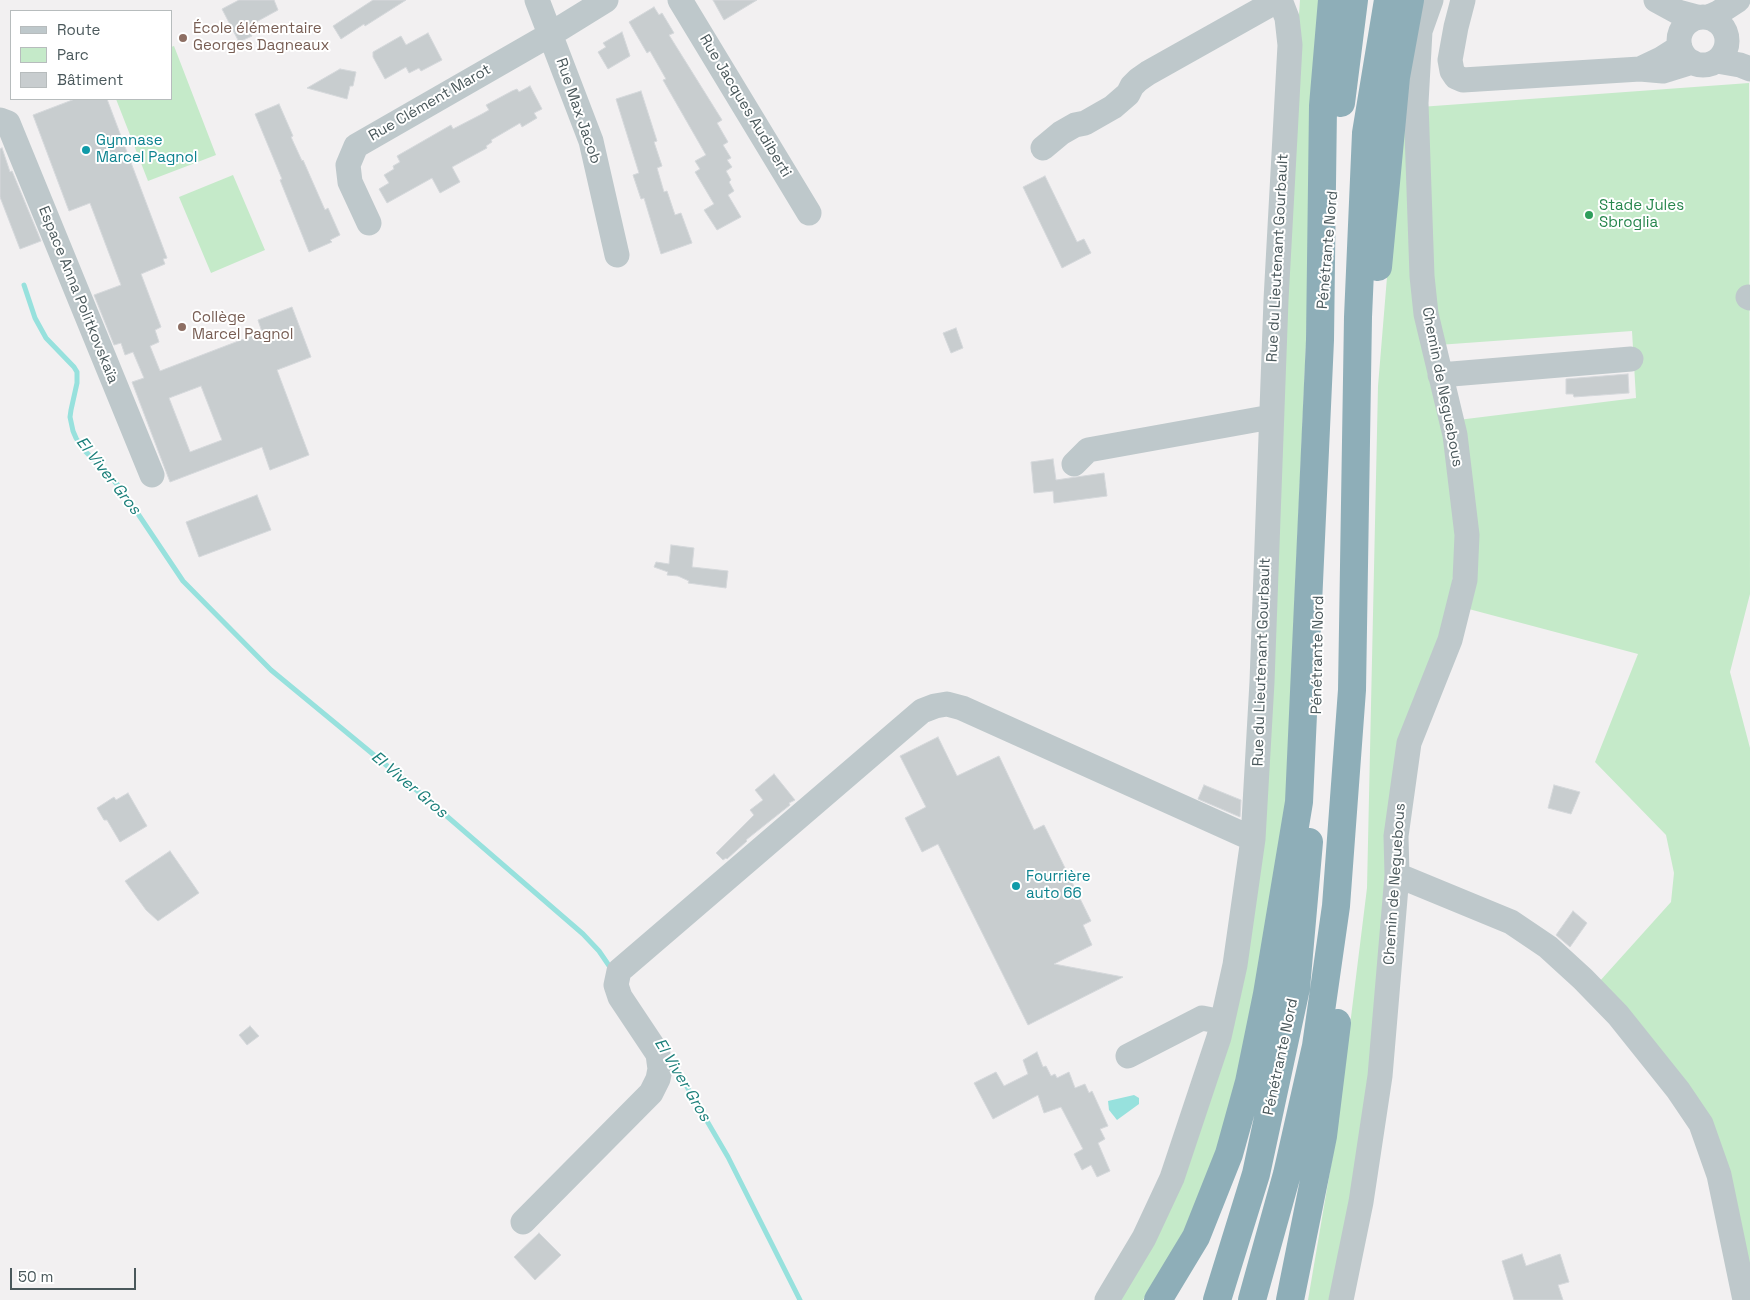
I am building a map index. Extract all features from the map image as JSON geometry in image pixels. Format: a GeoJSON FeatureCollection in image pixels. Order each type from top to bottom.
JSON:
{"type":"FeatureCollection","features":[{"type":"Feature","properties":{"kind":"highway"},"geometry":{"type":"LineString","coordinates":[[1158,1300],[1196,1237],[1229,1154],[1249,1082],[1268,994],[1299,802],[1320,340],[1323,106],[1332,0]]}},
{"type":"Feature","properties":{"kind":"highway","name":"Pénétrante Nord"},"geometry":{"type":"LineString","coordinates":[[1217,1300],[1256,1174],[1296,988],[1316,768],[1319,610],[1320,340],[1336,142],[1354,0]]}},
{"type":"Feature","properties":{"kind":"highway","name":"Pénétrante Nord"},"geometry":{"type":"LineString","coordinates":[[1252,1300],[1287,1174],[1316,1046],[1336,906],[1352,690],[1358,317],[1366,133],[1388,0]]}},
{"type":"Feature","properties":{"kind":"highway"},"geometry":{"type":"LineString","coordinates":[[1355,570],[1376,290],[1396,78],[1410,0]]}},
{"type":"Feature","properties":{"kind":"highway"},"geometry":{"type":"LineString","coordinates":[[1290,1300],[1323,1136],[1352,888],[1352,690]]}},
{"type":"Feature","properties":{"kind":"street","name":"Rue Max Jacob"},"geometry":{"type":"LineString","coordinates":[[537,0],[591,141],[617,255]]}},
{"type":"Feature","properties":{"kind":"street","name":"Rue Clément Marot"},"geometry":{"type":"LineString","coordinates":[[369,223],[350,182],[348,165],[356,146],[551,34],[606,0]]}},
{"type":"Feature","properties":{"kind":"street","name":"Rue Jacques Audiberti"},"geometry":{"type":"LineString","coordinates":[[680,0],[809,213]]}},
{"type":"Feature","properties":{"kind":"street"},"geometry":{"type":"LineString","coordinates":[[1043,148],[1061,133],[1085,123],[1113,107],[1128,94],[1138,80],[1148,73],[1279,0]]}},
{"type":"Feature","properties":{"kind":"street","name":"Rue du Lieutenant Gourbault"},"geometry":{"type":"LineString","coordinates":[[1107,1300],[1144,1238],[1172,1178],[1219,1037],[1235,965],[1253,839],[1262,682],[1271,417],[1290,44],[1287,18],[1279,0]]}},
{"type":"Feature","properties":{"kind":"street","name":"Chemin de Neguebous"},"geometry":{"type":"LineString","coordinates":[[1340,1300],[1361,1202],[1380,1076],[1397,875],[1396,836],[1409,744],[1450,640],[1465,580],[1467,535],[1455,435],[1426,314],[1422,276],[1416,103],[1420,30],[1432,0]]}},
{"type":"Feature","properties":{"kind":"street"},"geometry":{"type":"LineString","coordinates":[[1464,0],[1456,27],[1450,60],[1452,71],[1456,77],[1463,80],[1640,68],[1661,59],[1701,34],[1736,2]]}},
{"type":"Feature","properties":{"kind":"street"},"geometry":{"type":"LineString","coordinates":[[1658,2],[1678,12],[1701,34],[1750,55]]}},
{"type":"Feature","properties":{"kind":"street"},"geometry":{"type":"LineString","coordinates":[[1701,34],[1705,65],[1717,61],[1740,65],[1750,69]]}},
{"type":"Feature","properties":{"kind":"street","name":"Espace Anna Politkovskaïa"},"geometry":{"type":"LineString","coordinates":[[0,120],[8,123],[152,475]]}},
{"type":"Feature","properties":{"kind":"street"},"geometry":{"type":"LineString","coordinates":[[1440,374],[1631,359]]}},
{"type":"Feature","properties":{"kind":"street"},"geometry":{"type":"LineString","coordinates":[[1074,464],[1088,450],[1271,417]]}},
{"type":"Feature","properties":{"kind":"street"},"geometry":{"type":"LineString","coordinates":[[523,1222],[650,1093],[658,1079],[660,1069],[658,1054],[620,997],[618,978],[922,711],[947,704],[962,708],[1253,839]]}},
{"type":"Feature","properties":{"kind":"street"},"geometry":{"type":"LineString","coordinates":[[1397,875],[1511,922],[1548,947],[1618,1015],[1678,1090],[1701,1124],[1719,1175],[1745,1300]]}},
{"type":"Feature","properties":{"kind":"street"},"geometry":{"type":"LineString","coordinates":[[1128,1056],[1202,1018],[1222,1022]]}},
{"type":"Feature","properties":{"kind":"green space"},"geometry":{"type":"Polygon","coordinates":[[[1300,0],[1321,0],[1286,801],[1255,992],[1237,1078],[1217,1149],[1184,1231],[1143,1300],[1119,1300],[1228,1040],[1300,0]]]}},
{"type":"Feature","properties":{"kind":"green space"},"geometry":{"type":"Polygon","coordinates":[[[1413,28],[1433,376],[1460,535],[1443,637],[1402,742],[1372,1075],[1333,1300],[1308,1300],[1337,1130],[1367,888],[1378,386],[1401,108],[1413,28]]]}},
{"type":"Feature","properties":{"kind":"green space"},"geometry":{"type":"Polygon","coordinates":[[[174,46],[216,155],[148,181],[116,100],[172,100],[172,47],[174,46]]]}},
{"type":"Feature","properties":{"kind":"green space"},"geometry":{"type":"Polygon","coordinates":[[[1749,83],[1750,594],[1730,672],[1750,748],[1750,1282],[1727,1173],[1599,982],[1671,902],[1674,873],[1666,835],[1595,762],[1638,654],[1465,608],[1458,420],[1636,398],[1632,331],[1438,345],[1420,107],[1749,83]]]}},
{"type":"Feature","properties":{"kind":"green space"},"geometry":{"type":"Polygon","coordinates":[[[233,175],[265,250],[211,273],[179,197],[233,175]]]}},
{"type":"Feature","properties":{"kind":"water"},"geometry":{"type":"Polygon","coordinates":[[[1134,1095],[1139,1098],[1139,1104],[1117,1120],[1109,1110],[1108,1101],[1134,1095]]]}},
{"type":"Feature","properties":{"kind":"building"},"geometry":{"type":"Polygon","coordinates":[[[239,0],[274,0],[278,10],[247,27],[252,36],[239,42],[222,9],[239,0]]]}},
{"type":"Feature","properties":{"kind":"building"},"geometry":{"type":"Polygon","coordinates":[[[373,0],[406,0],[341,39],[333,26],[373,0]]]}},
{"type":"Feature","properties":{"kind":"building"},"geometry":{"type":"Polygon","coordinates":[[[713,0],[757,0],[724,20],[713,0]]]}},
{"type":"Feature","properties":{"kind":"building"},"geometry":{"type":"Polygon","coordinates":[[[654,7],[659,15],[662,13],[674,33],[669,35],[722,120],[717,123],[728,142],[723,145],[731,158],[727,160],[732,167],[726,171],[734,191],[728,195],[741,217],[717,230],[704,210],[714,204],[695,172],[700,169],[695,161],[706,155],[663,80],[666,79],[650,51],[647,53],[629,22],[654,7]]]}},
{"type":"Feature","properties":{"kind":"building"},"geometry":{"type":"Polygon","coordinates":[[[622,32],[630,56],[608,69],[598,52],[606,47],[603,43],[622,32]]]}},
{"type":"Feature","properties":{"kind":"building"},"geometry":{"type":"Polygon","coordinates":[[[428,33],[442,60],[421,71],[419,68],[409,73],[406,67],[385,79],[373,57],[373,52],[401,36],[406,45],[428,33]]]}},
{"type":"Feature","properties":{"kind":"building"},"geometry":{"type":"Polygon","coordinates":[[[340,69],[356,72],[353,86],[350,86],[347,99],[307,88],[340,69]]]}},
{"type":"Feature","properties":{"kind":"building"},"geometry":{"type":"Polygon","coordinates":[[[530,86],[542,109],[534,113],[537,118],[522,127],[520,123],[491,140],[492,142],[486,146],[487,148],[452,167],[460,182],[440,193],[432,178],[387,203],[379,189],[389,183],[384,175],[394,169],[393,166],[400,162],[397,156],[451,125],[453,129],[482,114],[489,110],[486,105],[512,91],[517,89],[519,92],[530,86]]]}},
{"type":"Feature","properties":{"kind":"building"},"geometry":{"type":"Polygon","coordinates":[[[641,91],[657,141],[654,142],[662,166],[657,168],[664,192],[667,191],[675,215],[681,213],[692,243],[661,254],[644,198],[641,199],[633,175],[639,173],[616,99],[641,91]]]}},
{"type":"Feature","properties":{"kind":"building"},"geometry":{"type":"Polygon","coordinates":[[[72,100],[107,100],[167,258],[163,259],[165,264],[141,274],[161,327],[155,330],[159,342],[150,346],[160,371],[262,332],[258,320],[292,307],[311,357],[277,370],[309,455],[270,470],[262,447],[170,482],[132,382],[144,378],[133,352],[125,355],[121,343],[114,345],[94,295],[121,285],[90,203],[69,211],[33,115],[72,100]],[[201,386],[169,398],[190,452],[222,440],[201,386]]]}},
{"type":"Feature","properties":{"kind":"building"},"geometry":{"type":"Polygon","coordinates":[[[279,104],[302,161],[325,210],[328,208],[340,235],[330,240],[332,242],[309,252],[255,114],[279,104]]]}},
{"type":"Feature","properties":{"kind":"building"},"geometry":{"type":"Polygon","coordinates":[[[2,148],[10,172],[12,171],[41,241],[20,249],[0,197],[0,149],[2,148]]]}},
{"type":"Feature","properties":{"kind":"building"},"geometry":{"type":"Polygon","coordinates":[[[1045,176],[1077,242],[1084,239],[1091,253],[1062,268],[1023,187],[1045,176]]]}},
{"type":"Feature","properties":{"kind":"building"},"geometry":{"type":"Polygon","coordinates":[[[956,328],[963,348],[951,353],[943,333],[956,328]]]}},
{"type":"Feature","properties":{"kind":"building"},"geometry":{"type":"Polygon","coordinates":[[[1628,374],[1629,393],[1574,397],[1573,394],[1566,394],[1566,379],[1628,374]]]}},
{"type":"Feature","properties":{"kind":"building"},"geometry":{"type":"Polygon","coordinates":[[[1053,459],[1056,480],[1104,473],[1107,496],[1054,503],[1053,491],[1034,493],[1031,462],[1053,459]]]}},
{"type":"Feature","properties":{"kind":"building"},"geometry":{"type":"Polygon","coordinates":[[[257,495],[271,530],[199,557],[186,522],[257,495]]]}},
{"type":"Feature","properties":{"kind":"building"},"geometry":{"type":"Polygon","coordinates":[[[671,545],[694,548],[692,567],[728,571],[726,588],[688,583],[689,581],[678,576],[667,575],[668,572],[654,567],[656,562],[669,564],[671,545]]]}},
{"type":"Feature","properties":{"kind":"building","name":"Fourrière auto 66"},"geometry":{"type":"Polygon","coordinates":[[[938,737],[957,776],[999,756],[1034,830],[1044,825],[1091,921],[1083,925],[1092,945],[1054,964],[1123,977],[1028,1025],[938,844],[922,852],[905,818],[926,807],[900,756],[938,737]]]}},
{"type":"Feature","properties":{"kind":"building"},"geometry":{"type":"Polygon","coordinates":[[[774,774],[795,800],[746,840],[727,859],[723,860],[716,853],[754,815],[750,810],[763,800],[755,790],[774,774]]]}},
{"type":"Feature","properties":{"kind":"building"},"geometry":{"type":"Polygon","coordinates":[[[1204,785],[1241,800],[1240,817],[1198,799],[1204,785]]]}},
{"type":"Feature","properties":{"kind":"building"},"geometry":{"type":"Polygon","coordinates":[[[1554,785],[1580,792],[1571,814],[1548,808],[1554,785]]]}},
{"type":"Feature","properties":{"kind":"building"},"geometry":{"type":"Polygon","coordinates":[[[128,793],[147,826],[120,842],[107,820],[104,820],[97,808],[114,797],[116,800],[128,793]]]}},
{"type":"Feature","properties":{"kind":"building"},"geometry":{"type":"Polygon","coordinates":[[[170,851],[199,893],[158,921],[146,910],[125,881],[170,851]]]}},
{"type":"Feature","properties":{"kind":"building"},"geometry":{"type":"Polygon","coordinates":[[[1573,911],[1587,923],[1570,947],[1556,935],[1573,911]]]}},
{"type":"Feature","properties":{"kind":"building"},"geometry":{"type":"Polygon","coordinates":[[[250,1026],[259,1036],[247,1045],[239,1035],[250,1026]]]}},
{"type":"Feature","properties":{"kind":"building"},"geometry":{"type":"Polygon","coordinates":[[[1037,1052],[1043,1067],[1046,1066],[1051,1076],[1055,1074],[1057,1078],[1069,1072],[1075,1088],[1085,1084],[1089,1093],[1092,1091],[1108,1126],[1100,1129],[1105,1139],[1098,1143],[1110,1171],[1097,1177],[1091,1165],[1082,1170],[1074,1154],[1083,1149],[1061,1107],[1044,1113],[1038,1095],[993,1119],[974,1083],[996,1072],[1004,1086],[1028,1074],[1023,1060],[1037,1052]]]}},
{"type":"Feature","properties":{"kind":"building"},"geometry":{"type":"Polygon","coordinates":[[[539,1233],[561,1255],[535,1280],[514,1257],[539,1233]]]}},
{"type":"Feature","properties":{"kind":"building"},"geometry":{"type":"Polygon","coordinates":[[[1522,1254],[1526,1266],[1560,1254],[1569,1282],[1558,1285],[1563,1300],[1514,1300],[1502,1261],[1522,1254]]]}},
{"type":"Feature","properties":{"kind":"waterway","name":"El Viver Gros"},"geometry":{"type":"LineString","coordinates":[[24,285],[35,318],[46,338],[77,372],[77,383],[70,417],[76,438],[83,449],[122,490],[183,581],[271,670],[420,793],[583,934],[599,951],[612,970]]}},
{"type":"Feature","properties":{"kind":"waterway","name":"El Viver Gros"},"geometry":{"type":"LineString","coordinates":[[669,1056],[728,1157],[800,1300]]}},
{"type":"Feature","properties":{"kind":"place","name":"École élémentaire Georges Dagneaux"},"geometry":{"type":"Point","coordinates":[183,38]}},
{"type":"Feature","properties":{"kind":"place","name":"Gymnase Marcel Pagnol"},"geometry":{"type":"Point","coordinates":[86,150]}},
{"type":"Feature","properties":{"kind":"place","name":"Stade Jules Sbroglia"},"geometry":{"type":"Point","coordinates":[1589,215]}},
{"type":"Feature","properties":{"kind":"place","name":"Collège Marcel Pagnol"},"geometry":{"type":"Point","coordinates":[182,327]}},
{"type":"Feature","properties":{"kind":"place","name":"Fourrière auto 66"},"geometry":{"type":"Point","coordinates":[1016,886]}}]}
